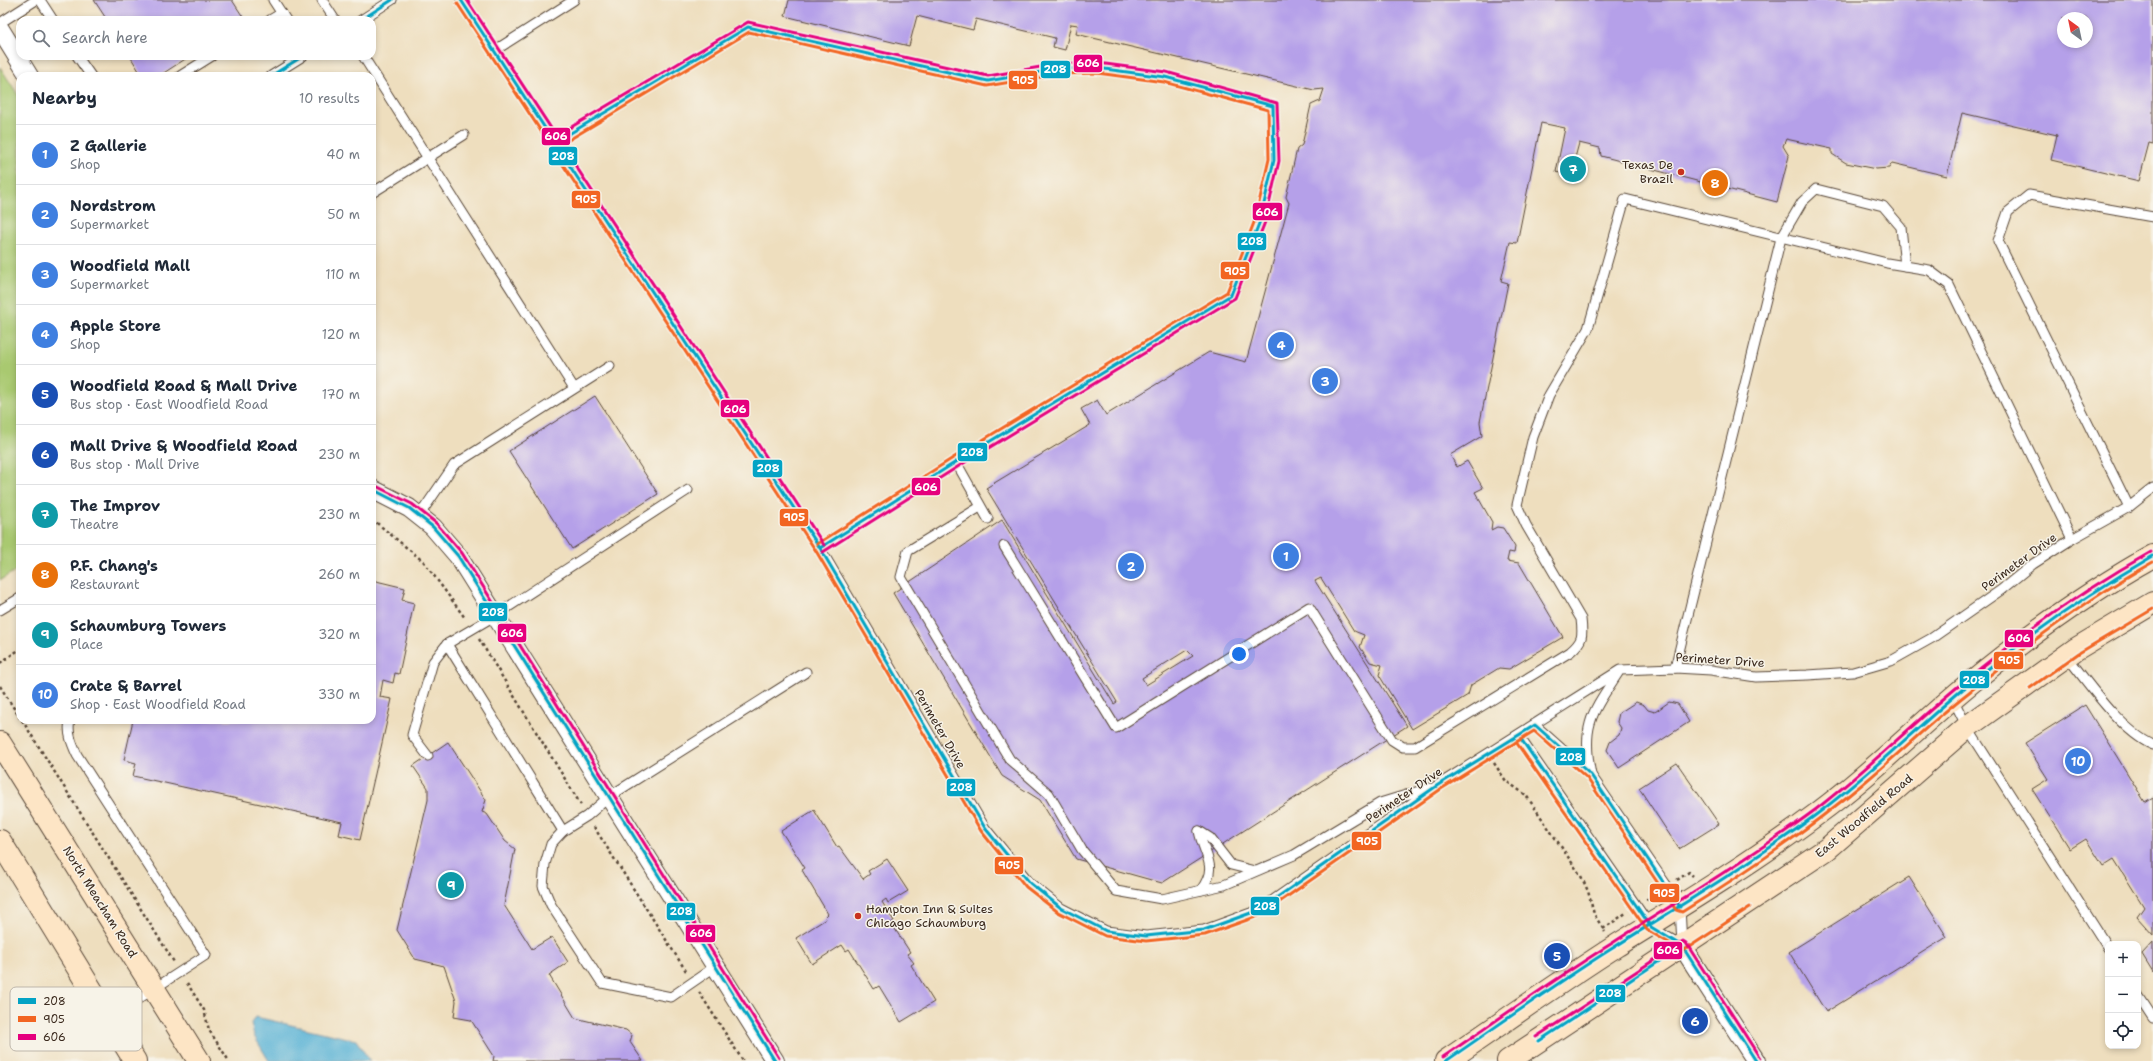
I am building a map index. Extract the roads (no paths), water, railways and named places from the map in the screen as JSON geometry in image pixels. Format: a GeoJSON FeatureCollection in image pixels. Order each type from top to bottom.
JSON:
{"type":"FeatureCollection","features":[{"type":"Feature","properties":{"kind":"street"},"geometry":{"type":"LineString","coordinates":[[1,31],[16,55]]}},
{"type":"Feature","properties":{"kind":"street"},"geometry":{"type":"LineString","coordinates":[[19,60],[27,72]]}},
{"type":"Feature","properties":{"kind":"street"},"geometry":{"type":"LineString","coordinates":[[376,491],[409,508],[433,526],[458,556],[775,1061]]}},
{"type":"Feature","properties":{"kind":"street"},"geometry":{"type":"LineString","coordinates":[[1446,1061],[1616,947],[1766,851],[1861,779],[1952,699],[2039,631],[2121,574],[2153,556]]}},
{"type":"Feature","properties":{"kind":"street","name":"East Woodfield Road"},"geometry":{"type":"LineString","coordinates":[[1508,1061],[1827,849],[1967,727],[2066,655],[2153,602]]}},
{"type":"Feature","properties":{"kind":"street","name":"North Meacham Road"},"geometry":{"type":"LineString","coordinates":[[0,743],[199,1061]]}},
{"type":"Feature","properties":{"kind":"street"},"geometry":{"type":"LineString","coordinates":[[0,841],[89,987]]}},
{"type":"Feature","properties":{"kind":"street"},"geometry":{"type":"LineString","coordinates":[[1682,946],[1756,1061]]}},
{"type":"Feature","properties":{"kind":"street"},"geometry":{"type":"LineString","coordinates":[[129,1051],[135,1061]]}},
{"type":"Feature","properties":{"kind":"lane"},"geometry":{"type":"LineString","coordinates":[[18,16],[36,0]]}},
{"type":"Feature","properties":{"kind":"lane"},"geometry":{"type":"LineString","coordinates":[[40,0],[50,16]]}},
{"type":"Feature","properties":{"kind":"lane"},"geometry":{"type":"LineString","coordinates":[[273,0],[283,16]]}},
{"type":"Feature","properties":{"kind":"lane"},"geometry":{"type":"LineString","coordinates":[[322,0],[332,16]]}},
{"type":"Feature","properties":{"kind":"lane"},"geometry":{"type":"LineString","coordinates":[[365,16],[380,3],[392,0]]}},
{"type":"Feature","properties":{"kind":"lane","name":"Perimeter Drive"},"geometry":{"type":"LineString","coordinates":[[461,0],[820,548],[985,828],[1030,882],[1060,908],[1106,931],[1146,936],[1204,930],[1259,910],[1438,785],[1620,670],[1675,668],[1711,670],[1756,676],[1801,675],[1853,672],[1891,661],[1932,638],[2001,590],[2033,564],[2072,538],[2129,507],[2153,488]]}},
{"type":"Feature","properties":{"kind":"lane"},"geometry":{"type":"LineString","coordinates":[[494,51],[574,0]]}},
{"type":"Feature","properties":{"kind":"lane"},"geometry":{"type":"LineString","coordinates":[[1,31],[16,18]]}},
{"type":"Feature","properties":{"kind":"lane"},"geometry":{"type":"LineString","coordinates":[[554,142],[748,28],[988,81],[1059,69],[1097,68],[1165,77],[1273,106],[1274,160],[1260,221],[1231,295],[956,462],[820,548]]}},
{"type":"Feature","properties":{"kind":"lane"},"geometry":{"type":"LineString","coordinates":[[80,60],[88,72]]}},
{"type":"Feature","properties":{"kind":"lane"},"geometry":{"type":"LineString","coordinates":[[186,72],[206,60]]}},
{"type":"Feature","properties":{"kind":"lane"},"geometry":{"type":"LineString","coordinates":[[277,72],[297,60]]}},
{"type":"Feature","properties":{"kind":"lane"},"geometry":{"type":"LineString","coordinates":[[366,60],[373,72]]}},
{"type":"Feature","properties":{"kind":"lane"},"geometry":{"type":"LineString","coordinates":[[376,76],[574,388]]}},
{"type":"Feature","properties":{"kind":"lane"},"geometry":{"type":"LineString","coordinates":[[376,190],[464,135]]}},
{"type":"Feature","properties":{"kind":"lane"},"geometry":{"type":"LineString","coordinates":[[1675,668],[1781,238],[1802,202],[1816,189],[1883,206],[1901,227],[1905,266]]}},
{"type":"Feature","properties":{"kind":"lane"},"geometry":{"type":"LineString","coordinates":[[2129,507],[1998,241],[2008,212],[2029,196],[2153,217]]}},
{"type":"Feature","properties":{"kind":"lane"},"geometry":{"type":"LineString","coordinates":[[1004,546],[1116,728],[1309,607],[1392,740],[1403,747],[1415,747],[1570,652],[1580,644],[1583,632],[1581,619],[1526,525],[1517,505],[1534,437],[1549,395],[1588,328],[1625,199],[1781,238],[1929,270],[1949,285],[2072,538]]}},
{"type":"Feature","properties":{"kind":"lane"},"geometry":{"type":"LineString","coordinates":[[419,516],[454,465],[610,366]]}},
{"type":"Feature","properties":{"kind":"lane"},"geometry":{"type":"LineString","coordinates":[[956,462],[988,519]]}},
{"type":"Feature","properties":{"kind":"lane"},"geometry":{"type":"LineString","coordinates":[[428,756],[412,735],[433,662],[447,644],[496,615],[688,490]]}},
{"type":"Feature","properties":{"kind":"lane"},"geometry":{"type":"LineString","coordinates":[[980,506],[908,551],[901,577],[1010,760],[1049,794],[1082,850],[1116,891],[1162,899],[1224,885],[1294,855],[1380,803],[1438,785]]}},
{"type":"Feature","properties":{"kind":"lane"},"geometry":{"type":"LineString","coordinates":[[0,610],[16,600]]}},
{"type":"Feature","properties":{"kind":"lane"},"geometry":{"type":"LineString","coordinates":[[447,644],[563,830]]}},
{"type":"Feature","properties":{"kind":"lane"},"geometry":{"type":"LineString","coordinates":[[2066,655],[2107,705],[2141,740],[2153,745]]}},
{"type":"Feature","properties":{"kind":"lane"},"geometry":{"type":"LineString","coordinates":[[1590,775],[1586,751],[1587,731],[1597,705],[1620,670]]}},
{"type":"Feature","properties":{"kind":"lane"},"geometry":{"type":"LineString","coordinates":[[716,966],[671,997],[602,983],[551,905],[543,886],[545,864],[551,844],[563,830],[587,816],[610,796],[806,672]]}},
{"type":"Feature","properties":{"kind":"lane"},"geometry":{"type":"LineString","coordinates":[[1952,699],[1967,727],[2105,943]]}},
{"type":"Feature","properties":{"kind":"lane"},"geometry":{"type":"LineString","coordinates":[[70,724],[72,742],[77,755],[206,955],[142,997]]}},
{"type":"Feature","properties":{"kind":"lane"},"geometry":{"type":"LineString","coordinates":[[1535,724],[1590,775],[1665,883],[1680,907],[1682,946]]}},
{"type":"Feature","properties":{"kind":"lane"},"geometry":{"type":"LineString","coordinates":[[1518,735],[1651,926],[1682,946]]}},
{"type":"Feature","properties":{"kind":"lane"},"geometry":{"type":"LineString","coordinates":[[1201,890],[1208,880],[1211,865],[1201,844],[1199,831],[1210,838],[1231,865],[1256,871]]}},
{"type":"Feature","properties":{"kind":"lane"},"geometry":{"type":"LineString","coordinates":[[2141,999],[2153,1018]]}},
{"type":"Feature","properties":{"kind":"water"},"geometry":{"type":"Polygon","coordinates":[[[256,1017],[356,1040],[370,1061],[269,1061],[254,1036],[251,1023],[256,1017]]]}},
{"type":"Feature","properties":{"kind":"place","name":"The Improv"},"geometry":{"type":"Point","coordinates":[1573,169]}},
{"type":"Feature","properties":{"kind":"place","name":"Texas De Brazil"},"geometry":{"type":"Point","coordinates":[1681,172]}},
{"type":"Feature","properties":{"kind":"place","name":"P.F. Chang's"},"geometry":{"type":"Point","coordinates":[1715,183]}},
{"type":"Feature","properties":{"kind":"place","name":"Apple Store"},"geometry":{"type":"Point","coordinates":[1281,345]}},
{"type":"Feature","properties":{"kind":"place","name":"Woodfield Mall"},"geometry":{"type":"Point","coordinates":[1325,381]}},
{"type":"Feature","properties":{"kind":"place","name":"Z Gallerie"},"geometry":{"type":"Point","coordinates":[1286,556]}},
{"type":"Feature","properties":{"kind":"place","name":"Nordstrom"},"geometry":{"type":"Point","coordinates":[1131,566]}},
{"type":"Feature","properties":{"kind":"place","name":"Crate & Barrel"},"geometry":{"type":"Point","coordinates":[2078,761]}},
{"type":"Feature","properties":{"kind":"place","name":"Schaumburg Towers"},"geometry":{"type":"Point","coordinates":[451,885]}},
{"type":"Feature","properties":{"kind":"place","name":"Hampton Inn & Suites Chicago Schaumburg"},"geometry":{"type":"Point","coordinates":[858,916]}},
{"type":"Feature","properties":{"kind":"place","name":"Woodfield Road & Mall Drive"},"geometry":{"type":"Point","coordinates":[1557,956]}},
{"type":"Feature","properties":{"kind":"place","name":"Mall Drive & Woodfield Road"},"geometry":{"type":"Point","coordinates":[1695,1021]}}]}
